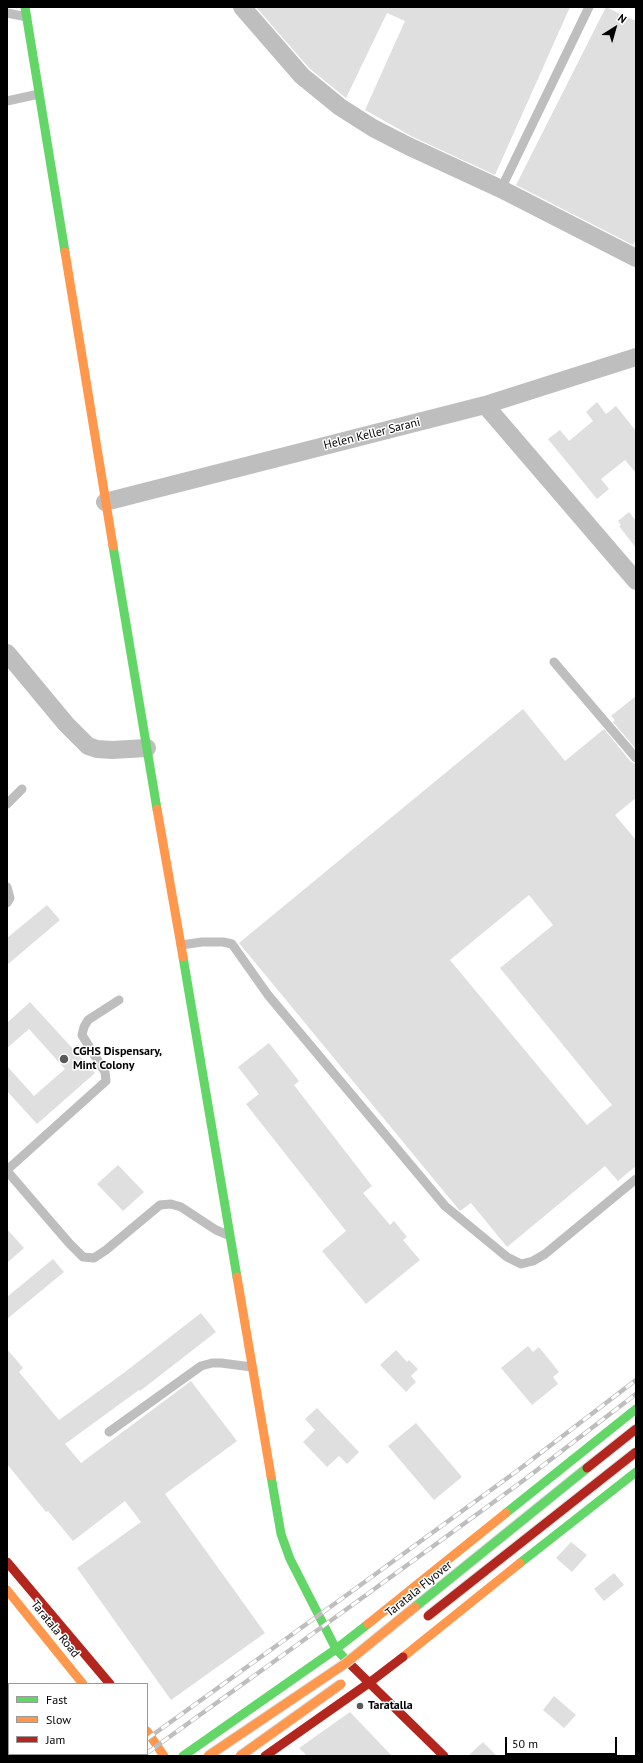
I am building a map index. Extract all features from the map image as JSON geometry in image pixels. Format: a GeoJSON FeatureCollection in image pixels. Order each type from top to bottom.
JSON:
{"type":"FeatureCollection","features":[{"type":"Feature","properties":{"kind":"main road"},"geometry":{"type":"LineString","coordinates":[[25,7],[105,502],[281,1534],[290,1559],[336,1649],[368,1683],[444,1756]]}},
{"type":"Feature","properties":{"kind":"main road"},"geometry":{"type":"LineString","coordinates":[[183,1756],[336,1649],[636,1409]]}},
{"type":"Feature","properties":{"kind":"main road","name":"Taratala Flyover"},"geometry":{"type":"LineString","coordinates":[[208,1756],[346,1663],[636,1429]]}},
{"type":"Feature","properties":{"kind":"main road"},"geometry":{"type":"LineString","coordinates":[[423,1620],[636,1452]]}},
{"type":"Feature","properties":{"kind":"main road"},"geometry":{"type":"LineString","coordinates":[[265,1756],[368,1683],[636,1472]]}},
{"type":"Feature","properties":{"kind":"main road"},"geometry":{"type":"LineString","coordinates":[[7,1562],[109,1683]]}},
{"type":"Feature","properties":{"kind":"main road","name":"Taratala Road"},"geometry":{"type":"LineString","coordinates":[[7,1590],[82,1683]]}},
{"type":"Feature","properties":{"kind":"main road"},"geometry":{"type":"LineString","coordinates":[[240,1756],[367,1664]]}},
{"type":"Feature","properties":{"kind":"main road"},"geometry":{"type":"LineString","coordinates":[[148,1732],[164,1756]]}},
{"type":"Feature","properties":{"kind":"street"},"geometry":{"type":"LineString","coordinates":[[242,7],[302,76],[340,107],[373,128],[408,146],[502,189],[636,258]]}},
{"type":"Feature","properties":{"kind":"street","name":"Helen Keller Sarani"},"geometry":{"type":"LineString","coordinates":[[105,502],[485,405],[636,356]]}},
{"type":"Feature","properties":{"kind":"street"},"geometry":{"type":"LineString","coordinates":[[485,405],[636,581]]}},
{"type":"Feature","properties":{"kind":"street"},"geometry":{"type":"LineString","coordinates":[[7,653],[66,724],[88,746],[97,749],[112,750],[147,748]]}},
{"type":"Feature","properties":{"kind":"lane"},"geometry":{"type":"LineString","coordinates":[[502,189],[589,7]]}},
{"type":"Feature","properties":{"kind":"lane"},"geometry":{"type":"LineString","coordinates":[[7,13],[27,16]]}},
{"type":"Feature","properties":{"kind":"lane"},"geometry":{"type":"LineString","coordinates":[[7,101],[39,94]]}},
{"type":"Feature","properties":{"kind":"lane"},"geometry":{"type":"LineString","coordinates":[[554,662],[636,758]]}},
{"type":"Feature","properties":{"kind":"lane"},"geometry":{"type":"LineString","coordinates":[[7,804],[22,789]]}},
{"type":"Feature","properties":{"kind":"lane"},"geometry":{"type":"LineString","coordinates":[[7,887],[10,898],[7,903]]}},
{"type":"Feature","properties":{"kind":"lane"},"geometry":{"type":"LineString","coordinates":[[181,944],[224,942],[232,944],[268,995],[445,1206],[507,1257],[520,1264],[534,1262],[545,1254],[636,1179]]}},
{"type":"Feature","properties":{"kind":"lane"},"geometry":{"type":"LineString","coordinates":[[119,1000],[88,1020],[82,1035],[105,1072],[106,1081],[7,1170],[69,1243],[84,1257],[94,1258],[106,1250],[160,1205],[171,1204],[181,1207],[216,1230],[231,1236]]}},
{"type":"Feature","properties":{"kind":"lane"},"geometry":{"type":"LineString","coordinates":[[109,1432],[201,1366],[212,1363],[222,1363],[253,1367]]}},
{"type":"Feature","properties":{"kind":"building"},"geometry":{"type":"Polygon","coordinates":[[[256,7],[570,7],[495,175],[413,137],[365,110],[405,21],[387,13],[346,98],[309,68],[256,7]]]}},
{"type":"Feature","properties":{"kind":"building"},"geometry":{"type":"Polygon","coordinates":[[[606,7],[636,21],[636,239],[633,245],[516,185],[606,7]]]}},
{"type":"Feature","properties":{"kind":"building"},"geometry":{"type":"Polygon","coordinates":[[[597,402],[606,414],[616,406],[636,431],[636,473],[625,460],[601,479],[609,489],[597,499],[548,439],[560,430],[569,441],[593,421],[586,412],[597,402]]]}},
{"type":"Feature","properties":{"kind":"building"},"geometry":{"type":"Polygon","coordinates":[[[629,512],[636,521],[636,548],[619,526],[621,525],[618,521],[629,512]]]}},
{"type":"Feature","properties":{"kind":"building"},"geometry":{"type":"Polygon","coordinates":[[[636,696],[636,749],[613,722],[615,720],[611,716],[636,696]]]}},
{"type":"Feature","properties":{"kind":"building"},"geometry":{"type":"Polygon","coordinates":[[[523,709],[565,761],[604,729],[631,762],[636,764],[636,798],[615,815],[636,840],[636,1166],[618,1181],[605,1166],[507,1247],[471,1203],[460,1211],[239,943],[523,709]],[[529,895],[450,960],[587,1125],[612,1105],[500,968],[553,925],[529,895]]]}},
{"type":"Feature","properties":{"kind":"building"},"geometry":{"type":"Polygon","coordinates":[[[47,905],[60,920],[7,965],[7,938],[47,905]]]}},
{"type":"Feature","properties":{"kind":"building"},"geometry":{"type":"Polygon","coordinates":[[[30,1002],[95,1073],[37,1124],[7,1091],[7,1066],[34,1096],[65,1069],[29,1029],[7,1048],[7,1023],[30,1002]]]}},
{"type":"Feature","properties":{"kind":"building"},"geometry":{"type":"Polygon","coordinates":[[[269,1043],[299,1081],[294,1085],[372,1186],[363,1193],[390,1225],[394,1221],[407,1237],[403,1240],[420,1260],[366,1304],[322,1251],[346,1231],[246,1104],[259,1094],[238,1067],[269,1043]]]}},
{"type":"Feature","properties":{"kind":"building"},"geometry":{"type":"Polygon","coordinates":[[[118,1165],[144,1192],[123,1211],[97,1184],[118,1165]]]}},
{"type":"Feature","properties":{"kind":"building"},"geometry":{"type":"Polygon","coordinates":[[[7,1229],[24,1248],[7,1263],[7,1229]]]}},
{"type":"Feature","properties":{"kind":"building"},"geometry":{"type":"Polygon","coordinates":[[[53,1259],[64,1272],[7,1319],[7,1297],[53,1259]]]}},
{"type":"Feature","properties":{"kind":"building"},"geometry":{"type":"Polygon","coordinates":[[[201,1313],[216,1332],[140,1391],[139,1390],[65,1444],[81,1463],[191,1381],[237,1441],[165,1494],[265,1633],[171,1700],[77,1568],[141,1522],[125,1501],[73,1541],[48,1511],[46,1512],[7,1464],[7,1349],[23,1368],[19,1372],[59,1420],[125,1372],[201,1313]]]}},
{"type":"Feature","properties":{"kind":"building"},"geometry":{"type":"Polygon","coordinates":[[[528,1346],[533,1352],[539,1347],[559,1372],[553,1377],[558,1384],[532,1405],[501,1368],[528,1346]]]}},
{"type":"Feature","properties":{"kind":"building"},"geometry":{"type":"Polygon","coordinates":[[[396,1350],[407,1362],[409,1360],[418,1369],[411,1376],[416,1382],[406,1392],[380,1365],[396,1350]]]}},
{"type":"Feature","properties":{"kind":"building"},"geometry":{"type":"Polygon","coordinates":[[[317,1408],[359,1452],[347,1464],[339,1456],[327,1467],[303,1442],[315,1430],[305,1419],[317,1408]]]}},
{"type":"Feature","properties":{"kind":"building"},"geometry":{"type":"Polygon","coordinates":[[[416,1423],[462,1477],[434,1500],[388,1446],[416,1423]]]}},
{"type":"Feature","properties":{"kind":"building"},"geometry":{"type":"Polygon","coordinates":[[[571,1542],[587,1555],[572,1572],[556,1558],[571,1542]]]}},
{"type":"Feature","properties":{"kind":"building"},"geometry":{"type":"Polygon","coordinates":[[[614,1573],[624,1585],[604,1601],[594,1589],[614,1573]]]}},
{"type":"Feature","properties":{"kind":"building"},"geometry":{"type":"Polygon","coordinates":[[[554,1696],[576,1715],[564,1728],[543,1710],[554,1696]]]}},
{"type":"Feature","properties":{"kind":"building"},"geometry":{"type":"Polygon","coordinates":[[[350,1712],[392,1756],[307,1756],[299,1748],[350,1712]]]}},
{"type":"Feature","properties":{"kind":"building"},"geometry":{"type":"Polygon","coordinates":[[[483,1742],[497,1756],[468,1756],[483,1742]]]}},
{"type":"Feature","properties":{"kind":"railway"},"geometry":{"type":"LineString","coordinates":[[148,1738],[517,1471],[636,1380]]}},
{"type":"Feature","properties":{"kind":"railway"},"geometry":{"type":"LineString","coordinates":[[148,1752],[524,1480],[636,1394]]}},
{"type":"Feature","properties":{"kind":"traffic: fast"},"geometry":{"type":"LineString","coordinates":[[25,7],[65,252]]}},
{"type":"Feature","properties":{"kind":"traffic: fast"},"geometry":{"type":"LineString","coordinates":[[113,546],[157,809]]}},
{"type":"Feature","properties":{"kind":"traffic: fast"},"geometry":{"type":"LineString","coordinates":[[183,957],[237,1277]]}},
{"type":"Feature","properties":{"kind":"traffic: fast"},"geometry":{"type":"LineString","coordinates":[[506,1513],[636,1409]]}},
{"type":"Feature","properties":{"kind":"traffic: fast"},"geometry":{"type":"LineString","coordinates":[[415,1607],[587,1468]]}},
{"type":"Feature","properties":{"kind":"traffic: fast"},"geometry":{"type":"LineString","coordinates":[[520,1563],[636,1472]]}},
{"type":"Feature","properties":{"kind":"traffic: fast"},"geometry":{"type":"LineString","coordinates":[[271,1476],[281,1534],[290,1559],[336,1649],[352,1666]]}},
{"type":"Feature","properties":{"kind":"traffic: fast"},"geometry":{"type":"LineString","coordinates":[[183,1756],[336,1649],[368,1624]]}},
{"type":"Feature","properties":{"kind":"traffic: slow"},"geometry":{"type":"LineString","coordinates":[[65,252],[113,546]]}},
{"type":"Feature","properties":{"kind":"traffic: slow"},"geometry":{"type":"LineString","coordinates":[[157,809],[183,957]]}},
{"type":"Feature","properties":{"kind":"traffic: slow"},"geometry":{"type":"LineString","coordinates":[[237,1277],[271,1476]]}},
{"type":"Feature","properties":{"kind":"traffic: slow"},"geometry":{"type":"LineString","coordinates":[[368,1624],[506,1513]]}},
{"type":"Feature","properties":{"kind":"traffic: slow"},"geometry":{"type":"LineString","coordinates":[[403,1657],[520,1563]]}},
{"type":"Feature","properties":{"kind":"traffic: slow"},"geometry":{"type":"LineString","coordinates":[[7,1590],[82,1683]]}},
{"type":"Feature","properties":{"kind":"traffic: slow"},"geometry":{"type":"LineString","coordinates":[[208,1756],[346,1663],[415,1607]]}},
{"type":"Feature","properties":{"kind":"traffic: slow"},"geometry":{"type":"LineString","coordinates":[[240,1756],[341,1684]]}},
{"type":"Feature","properties":{"kind":"traffic: slow"},"geometry":{"type":"LineString","coordinates":[[148,1732],[164,1756]]}},
{"type":"Feature","properties":{"kind":"traffic: jam"},"geometry":{"type":"LineString","coordinates":[[587,1468],[636,1429]]}},
{"type":"Feature","properties":{"kind":"traffic: jam"},"geometry":{"type":"LineString","coordinates":[[428,1616],[636,1452]]}},
{"type":"Feature","properties":{"kind":"traffic: jam"},"geometry":{"type":"LineString","coordinates":[[7,1562],[109,1683]]}},
{"type":"Feature","properties":{"kind":"traffic: jam"},"geometry":{"type":"LineString","coordinates":[[265,1756],[369,1683],[403,1657]]}},
{"type":"Feature","properties":{"kind":"traffic: jam"},"geometry":{"type":"LineString","coordinates":[[352,1666],[444,1756]]}},
{"type":"Feature","properties":{"kind":"place","name":"CGHS Dispensary, Mint Colony"},"geometry":{"type":"Point","coordinates":[64,1059]}},
{"type":"Feature","properties":{"kind":"place","name":"Taratalla"},"geometry":{"type":"Point","coordinates":[360,1706]}}]}
